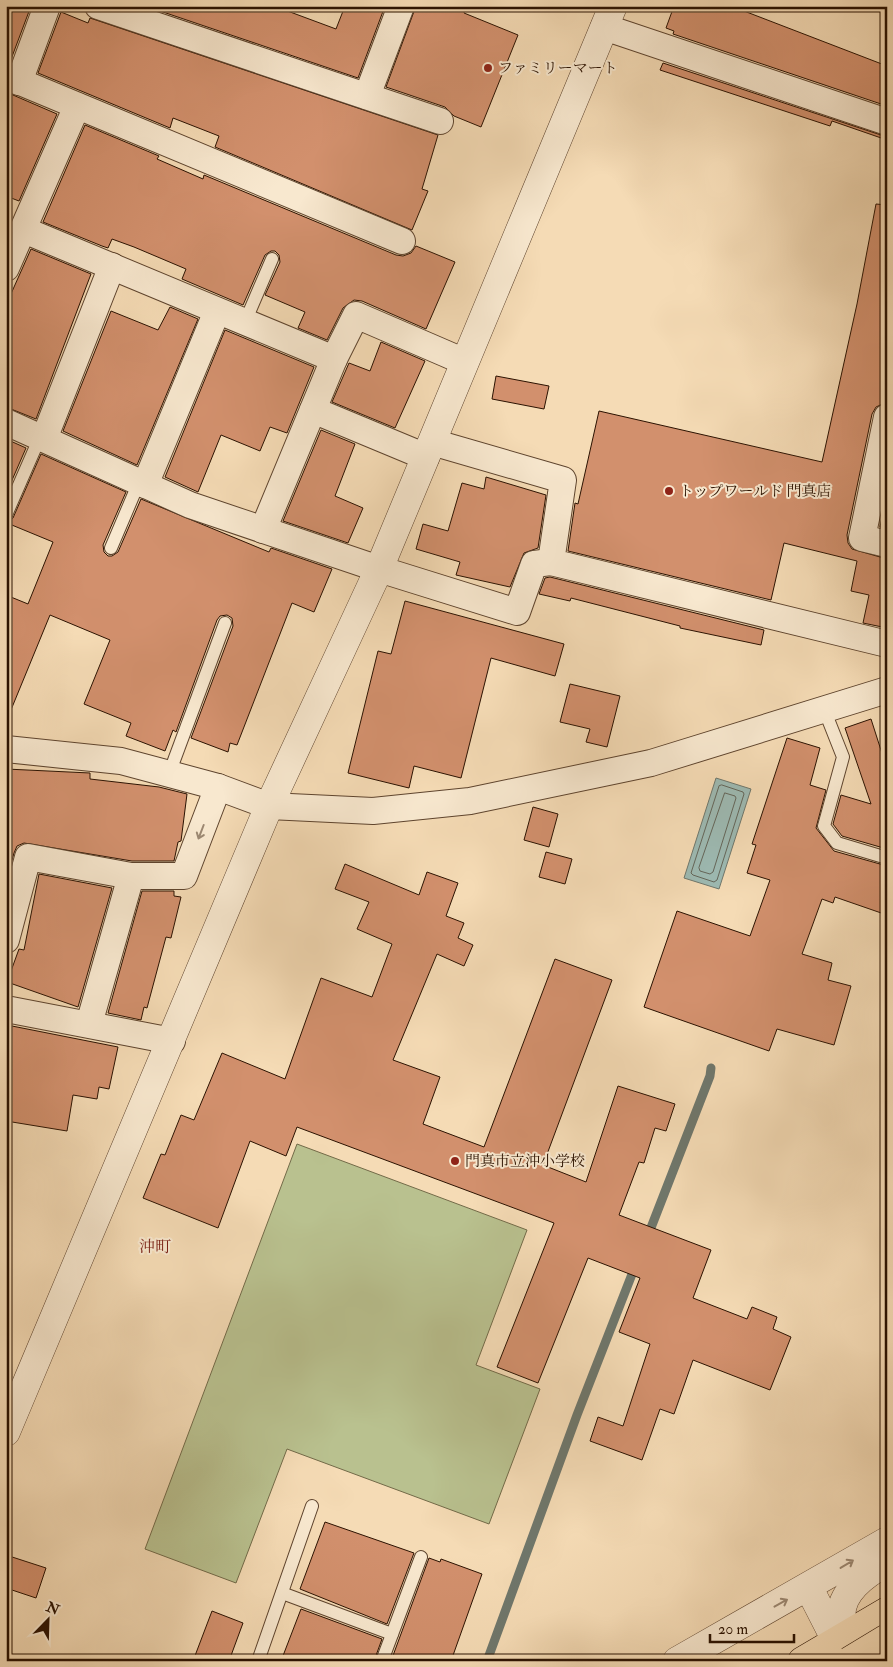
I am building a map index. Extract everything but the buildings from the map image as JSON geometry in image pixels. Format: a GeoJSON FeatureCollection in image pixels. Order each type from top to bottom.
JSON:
{"type":"FeatureCollection","features":[{"type":"Feature","properties":{"kind":"highway"},"geometry":{"type":"LineString","coordinates":[[802,1661],[887,1611]]}},
{"type":"Feature","properties":{"kind":"highway"},"geometry":{"type":"LineString","coordinates":[[849,1661],[887,1638]]}},
{"type":"Feature","properties":{"kind":"street"},"geometry":{"type":"LineString","coordinates":[[47,6],[13,79],[402,241]]}},
{"type":"Feature","properties":{"kind":"street"},"geometry":{"type":"LineString","coordinates":[[98,6],[440,121]]}},
{"type":"Feature","properties":{"kind":"street"},"geometry":{"type":"LineString","coordinates":[[367,96],[401,6]]}},
{"type":"Feature","properties":{"kind":"street"},"geometry":{"type":"LineString","coordinates":[[6,1432],[172,1041],[269,806],[379,569],[608,17],[887,122]]}},
{"type":"Feature","properties":{"kind":"street"},"geometry":{"type":"LineString","coordinates":[[6,268],[77,106]]}},
{"type":"Feature","properties":{"kind":"street"},"geometry":{"type":"LineString","coordinates":[[24,230],[334,359]]}},
{"type":"Feature","properties":{"kind":"street"},"geometry":{"type":"LineString","coordinates":[[42,438],[112,266]]}},
{"type":"Feature","properties":{"kind":"street"},"geometry":{"type":"LineString","coordinates":[[142,483],[217,311]]}},
{"type":"Feature","properties":{"kind":"street"},"geometry":{"type":"LineString","coordinates":[[263,530],[334,359],[356,314],[465,362]]}},
{"type":"Feature","properties":{"kind":"street"},"geometry":{"type":"LineString","coordinates":[[313,410],[429,450],[563,480],[551,562]]}},
{"type":"Feature","properties":{"kind":"street"},"geometry":{"type":"LineString","coordinates":[[887,417],[862,538],[887,544]]}},
{"type":"Feature","properties":{"kind":"street"},"geometry":{"type":"LineString","coordinates":[[6,422],[190,505],[379,569],[517,612],[534,564],[551,562],[887,644]]}},
{"type":"Feature","properties":{"kind":"street"},"geometry":{"type":"LineString","coordinates":[[6,749],[121,761],[218,787],[269,806],[373,811],[470,801],[651,763],[887,690]]}},
{"type":"Feature","properties":{"kind":"street"},"geometry":{"type":"LineString","coordinates":[[6,940],[28,857],[131,876],[184,876],[218,787]]}},
{"type":"Feature","properties":{"kind":"street"},"geometry":{"type":"LineString","coordinates":[[89,1024],[131,876]]}},
{"type":"Feature","properties":{"kind":"street"},"geometry":{"type":"LineString","coordinates":[[6,1009],[172,1041]]}},
{"type":"Feature","properties":{"kind":"street"},"geometry":{"type":"LineString","coordinates":[[678,1661],[887,1541]]}},
{"type":"Feature","properties":{"kind":"street"},"geometry":{"type":"LineString","coordinates":[[808,1588],[837,1628],[841,1618],[842,1607],[856,1582],[887,1562]]}},
{"type":"Feature","properties":{"kind":"lane"},"geometry":{"type":"LineString","coordinates":[[245,322],[272,259]]}},
{"type":"Feature","properties":{"kind":"lane"},"geometry":{"type":"LineString","coordinates":[[6,516],[42,438]]}},
{"type":"Feature","properties":{"kind":"lane"},"geometry":{"type":"LineString","coordinates":[[111,548],[142,483]]}},
{"type":"Feature","properties":{"kind":"lane"},"geometry":{"type":"LineString","coordinates":[[169,774],[226,623]]}},
{"type":"Feature","properties":{"kind":"lane"},"geometry":{"type":"LineString","coordinates":[[824,709],[842,757],[824,826],[837,843],[887,858]]}},
{"type":"Feature","properties":{"kind":"lane"},"geometry":{"type":"LineString","coordinates":[[258,1661],[312,1506]]}},
{"type":"Feature","properties":{"kind":"lane"},"geometry":{"type":"LineString","coordinates":[[382,1661],[421,1557]]}},
{"type":"Feature","properties":{"kind":"lane"},"geometry":{"type":"LineString","coordinates":[[282,1593],[392,1634]]}},
{"type":"Feature","properties":{"kind":"green space"},"geometry":{"type":"Polygon","coordinates":[[[297,1144],[527,1230],[476,1365],[540,1389],[489,1524],[287,1449],[236,1583],[145,1549],[297,1144]]]}},
{"type":"Feature","properties":{"kind":"water"},"geometry":{"type":"Polygon","coordinates":[[[716,778],[751,789],[719,889],[684,878],[716,778]]]}},
{"type":"Feature","properties":{"kind":"waterway"},"geometry":{"type":"LineString","coordinates":[[647,1238],[710,1076],[711,1068]]}},
{"type":"Feature","properties":{"kind":"waterway"},"geometry":{"type":"LineString","coordinates":[[487,1661],[577,1415],[636,1264]]}},
{"type":"Feature","properties":{"kind":"place","name":"ファミリーマート"},"geometry":{"type":"Point","coordinates":[488,68]}},
{"type":"Feature","properties":{"kind":"place","name":"トップワールド 門真店"},"geometry":{"type":"Point","coordinates":[669,491]}},
{"type":"Feature","properties":{"kind":"place","name":"門真市立沖小学校"},"geometry":{"type":"Point","coordinates":[455,1161]}},
{"type":"Feature","properties":{"kind":"district","name":"沖町"},"geometry":{"type":"Point","coordinates":[155,1247]}}]}
